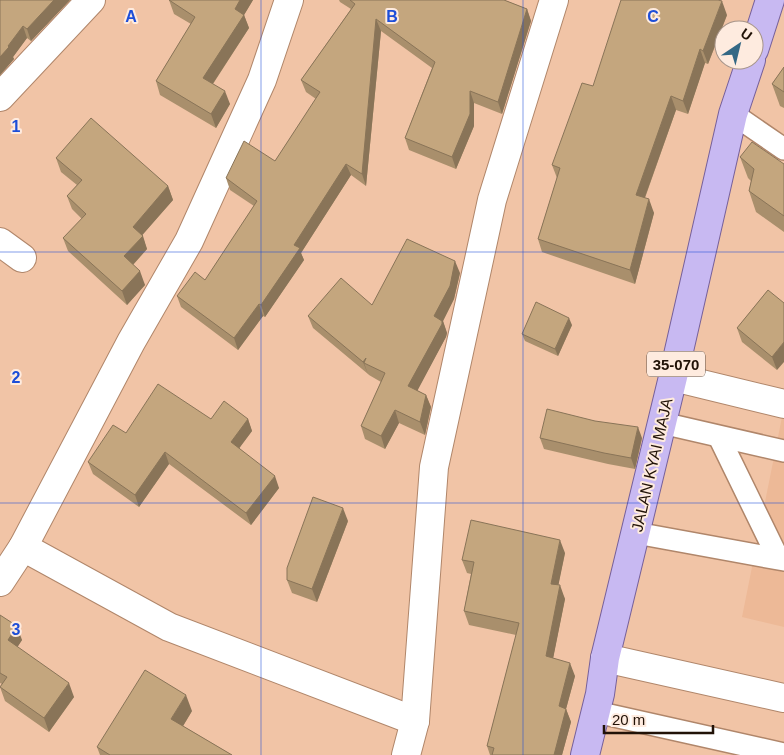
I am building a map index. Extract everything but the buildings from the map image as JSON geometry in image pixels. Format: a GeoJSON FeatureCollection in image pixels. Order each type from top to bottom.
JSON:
{"type":"FeatureCollection","features":[{"type":"Feature","properties":{"kind":"main road"},"geometry":{"type":"LineString","coordinates":[[764,20],[770,0]]}},
{"type":"Feature","properties":{"kind":"main road","name":"JALAN KYAI MAJA"},"geometry":{"type":"LineString","coordinates":[[585,755],[733,114],[748,70]]}},
{"type":"Feature","properties":{"kind":"street"},"geometry":{"type":"LineString","coordinates":[[0,96],[91,0]]}},
{"type":"Feature","properties":{"kind":"street"},"geometry":{"type":"LineString","coordinates":[[0,582],[23,547],[131,342],[189,241],[262,80],[289,0]]}},
{"type":"Feature","properties":{"kind":"street"},"geometry":{"type":"LineString","coordinates":[[406,755],[415,721],[434,468],[492,200],[554,0]]}},
{"type":"Feature","properties":{"kind":"street"},"geometry":{"type":"LineString","coordinates":[[0,242],[22,258]]}},
{"type":"Feature","properties":{"kind":"street"},"geometry":{"type":"LineString","coordinates":[[673,378],[784,404]]}},
{"type":"Feature","properties":{"kind":"street"},"geometry":{"type":"LineString","coordinates":[[23,547],[169,627],[415,721]]}},
{"type":"Feature","properties":{"kind":"street"},"geometry":{"type":"LineString","coordinates":[[601,683],[784,698]]}},
{"type":"Feature","properties":{"kind":"lane"},"geometry":{"type":"LineString","coordinates":[[733,114],[784,149]]}},
{"type":"Feature","properties":{"kind":"lane"},"geometry":{"type":"LineString","coordinates":[[662,423],[784,451]]}},
{"type":"Feature","properties":{"kind":"lane"},"geometry":{"type":"LineString","coordinates":[[719,437],[781,559]]}},
{"type":"Feature","properties":{"kind":"lane"},"geometry":{"type":"LineString","coordinates":[[636,533],[781,559]]}},
{"type":"Feature","properties":{"kind":"lane"},"geometry":{"type":"LineString","coordinates":[[601,683],[784,754]]}},
{"type":"Feature","properties":{"kind":"shaded area"},"geometry":{"type":"Polygon","coordinates":[[[782,417],[784,418],[784,627],[742,617],[782,417]]]}}]}
